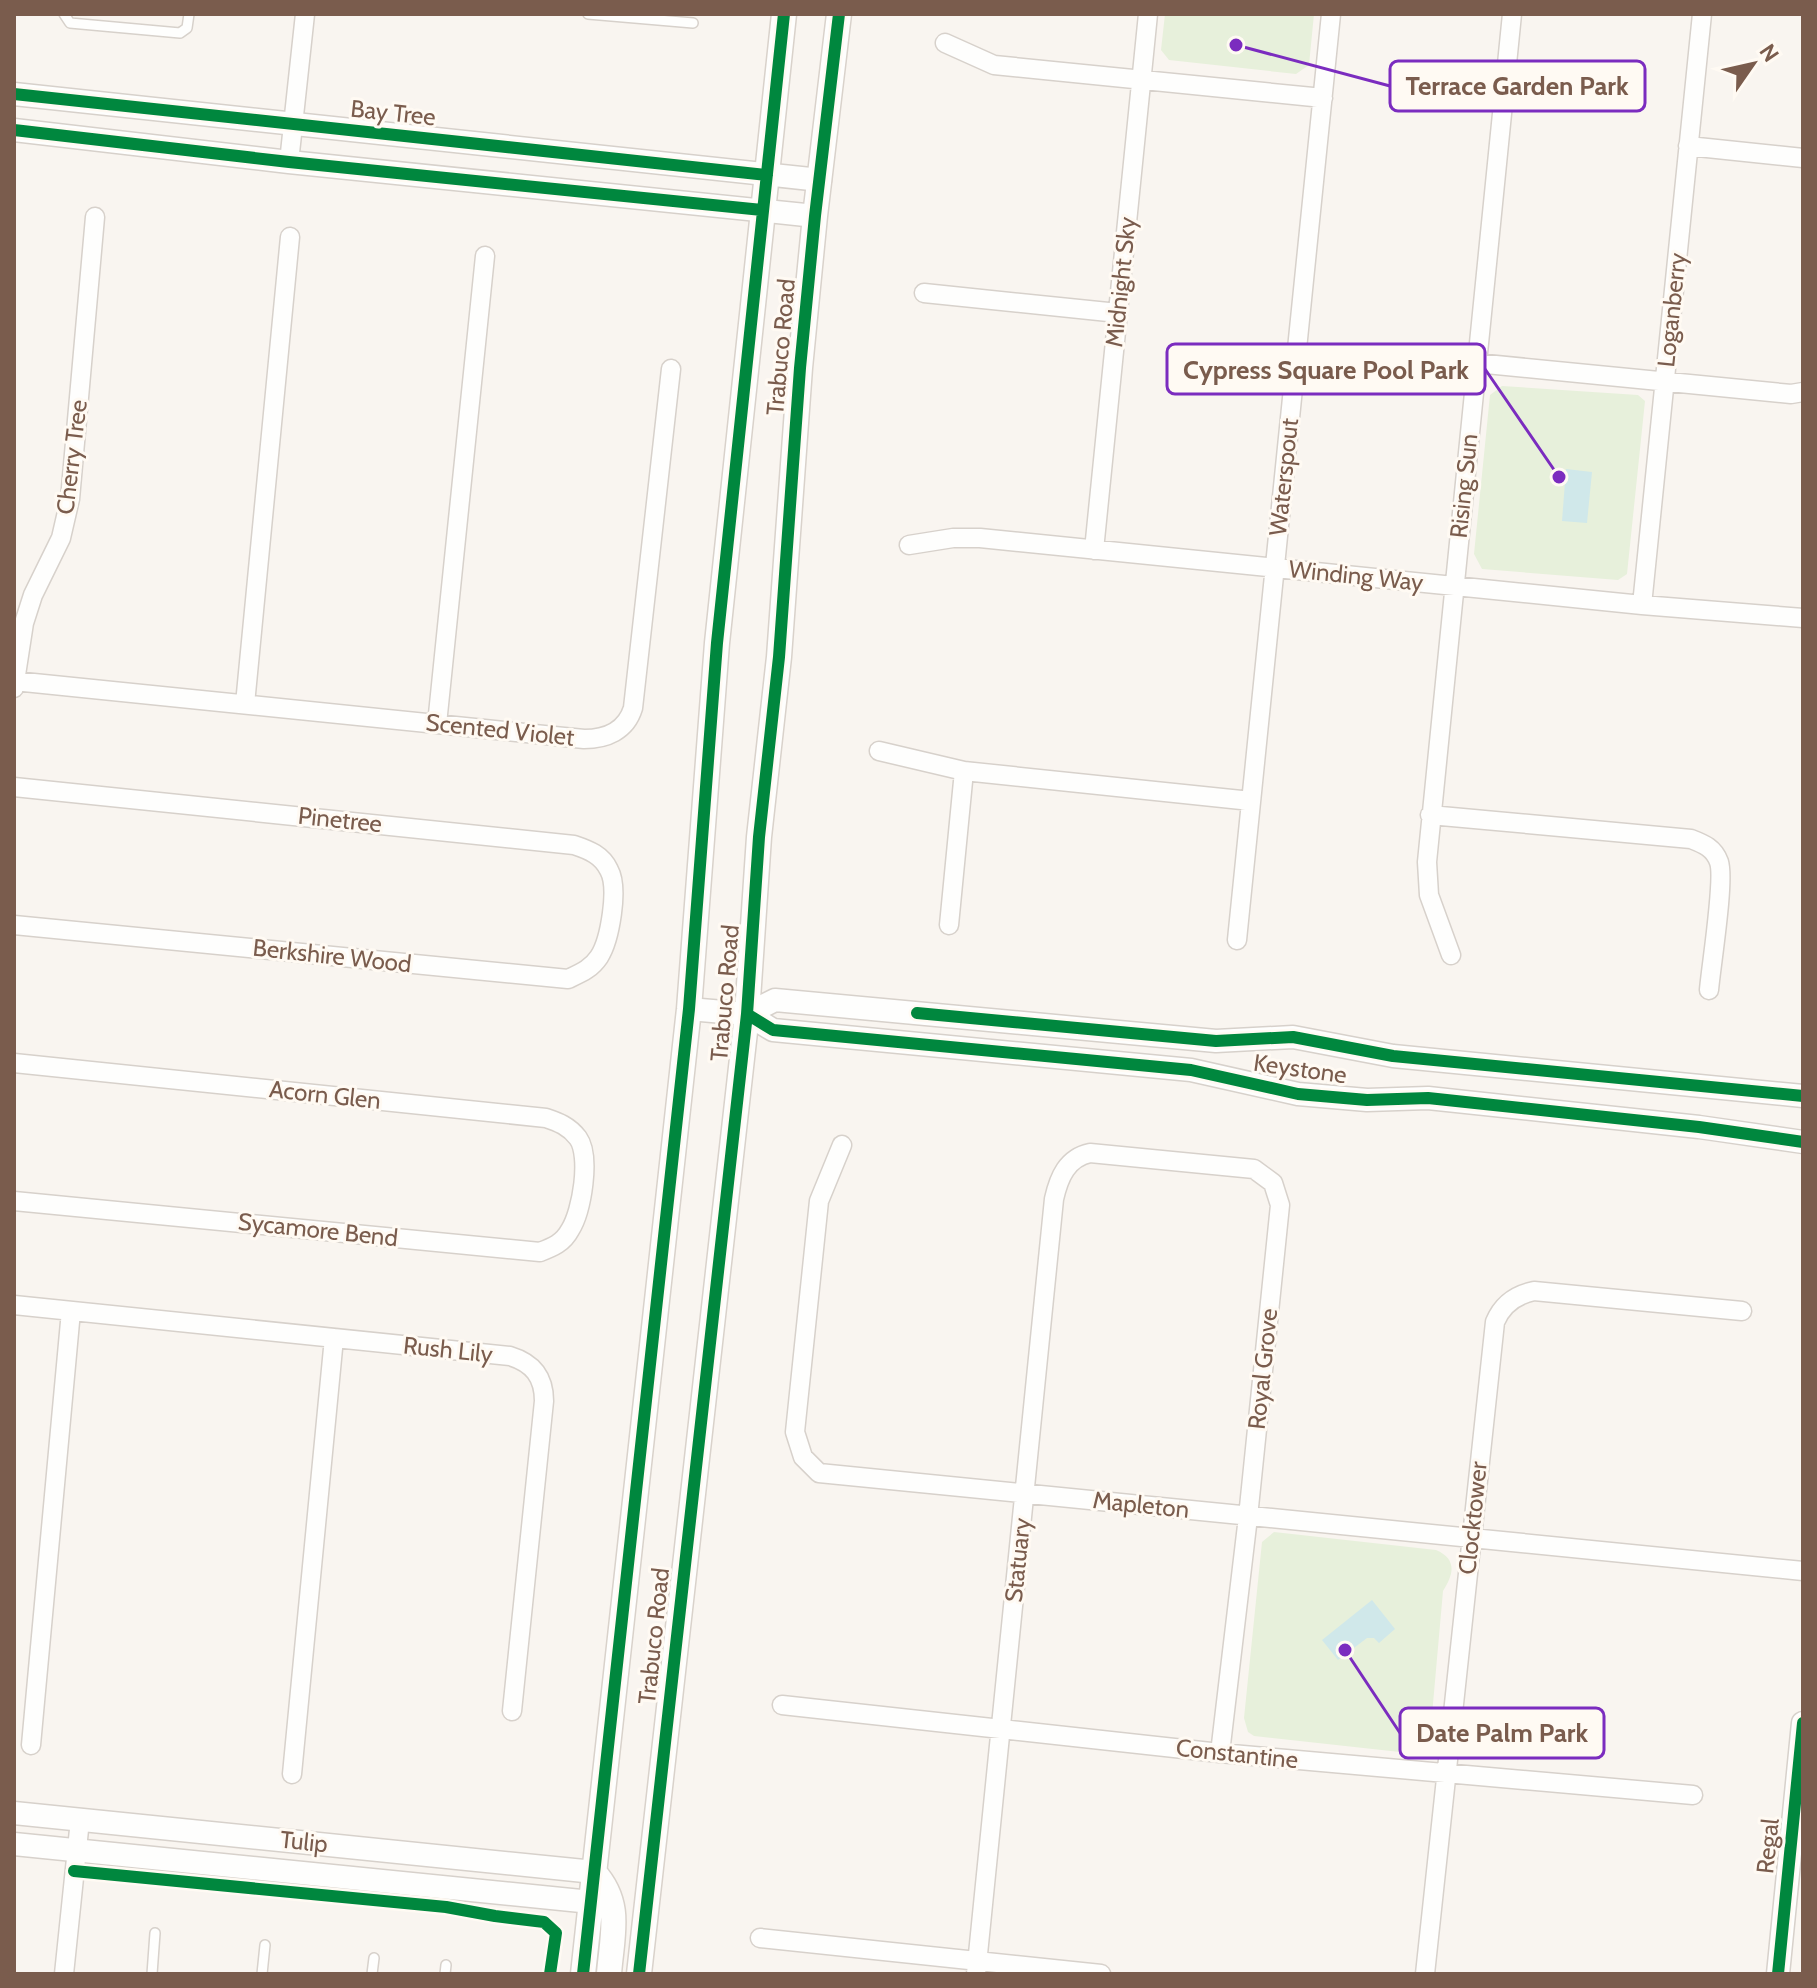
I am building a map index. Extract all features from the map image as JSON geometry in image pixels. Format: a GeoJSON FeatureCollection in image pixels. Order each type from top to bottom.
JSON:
{"type":"FeatureCollection","features":[{"type":"Feature","properties":{"kind":"main road","name":"Trabuco Road"},"geometry":{"type":"LineString","coordinates":[[583,1974],[689,1009],[717,643],[784,14]]}},
{"type":"Feature","properties":{"kind":"main road","name":"Trabuco Road"},"geometry":{"type":"LineString","coordinates":[[639,1974],[747,1014],[759,837],[779,657],[800,368],[839,14]]}},
{"type":"Feature","properties":{"kind":"main road"},"geometry":{"type":"LineString","coordinates":[[594,1872],[607,1886],[612,1899],[614,1917],[609,1974]]}},
{"type":"Feature","properties":{"kind":"street"},"geometry":{"type":"LineString","coordinates":[[289,162],[305,14]]}},
{"type":"Feature","properties":{"kind":"street","name":"Midnight Sky"},"geometry":{"type":"LineString","coordinates":[[1094,550],[1148,14]]}},
{"type":"Feature","properties":{"kind":"street","name":"Waterspout"},"geometry":{"type":"LineString","coordinates":[[1237,940],[1331,14]]}},
{"type":"Feature","properties":{"kind":"street","name":"Rising Sun"},"geometry":{"type":"LineString","coordinates":[[1451,955],[1429,895],[1427,862],[1430,815],[1512,14]]}},
{"type":"Feature","properties":{"kind":"street","name":"Loganberry"},"geometry":{"type":"LineString","coordinates":[[1642,605],[1702,14]]}},
{"type":"Feature","properties":{"kind":"street"},"geometry":{"type":"LineString","coordinates":[[945,43],[994,65],[1323,98]]}},
{"type":"Feature","properties":{"kind":"street","name":"Bay Tree"},"geometry":{"type":"LineString","coordinates":[[14,94],[820,180]]}},
{"type":"Feature","properties":{"kind":"street"},"geometry":{"type":"LineString","coordinates":[[14,130],[289,162],[815,216]]}},
{"type":"Feature","properties":{"kind":"street"},"geometry":{"type":"LineString","coordinates":[[1688,146],[1803,158]]}},
{"type":"Feature","properties":{"kind":"street","name":"Cherry Tree"},"geometry":{"type":"LineString","coordinates":[[14,688],[24,623],[33,595],[61,538],[70,499],[95,217]]}},
{"type":"Feature","properties":{"kind":"street"},"geometry":{"type":"LineString","coordinates":[[245,704],[290,237]]}},
{"type":"Feature","properties":{"kind":"street"},"geometry":{"type":"LineString","coordinates":[[437,724],[485,256]]}},
{"type":"Feature","properties":{"kind":"street"},"geometry":{"type":"LineString","coordinates":[[924,293],[1118,313]]}},
{"type":"Feature","properties":{"kind":"street"},"geometry":{"type":"LineString","coordinates":[[1476,363],[1791,394],[1803,392]]}},
{"type":"Feature","properties":{"kind":"street","name":"Scented Violet"},"geometry":{"type":"LineString","coordinates":[[14,681],[599,739],[622,728],[630,717],[671,369]]}},
{"type":"Feature","properties":{"kind":"street","name":"Winding Way"},"geometry":{"type":"LineString","coordinates":[[909,545],[953,538],[980,538],[1642,605],[1803,618]]}},
{"type":"Feature","properties":{"kind":"street"},"geometry":{"type":"LineString","coordinates":[[879,751],[964,771],[1251,801]]}},
{"type":"Feature","properties":{"kind":"street"},"geometry":{"type":"LineString","coordinates":[[949,925],[964,771]]}},
{"type":"Feature","properties":{"kind":"street","name":"Pinetree"},"geometry":{"type":"LineString","coordinates":[[14,787],[574,845],[592,851],[611,873],[614,890],[610,916]]}},
{"type":"Feature","properties":{"kind":"street"},"geometry":{"type":"LineString","coordinates":[[1430,815],[1691,839],[1712,849],[1721,870],[1709,990]]}},
{"type":"Feature","properties":{"kind":"street","name":"Berkshire Wood"},"geometry":{"type":"LineString","coordinates":[[14,925],[568,979],[587,971],[599,956],[607,938],[610,916]]}},
{"type":"Feature","properties":{"kind":"street","name":"Keystone"},"geometry":{"type":"LineString","coordinates":[[747,1014],[775,1000],[1216,1041],[1293,1037],[1393,1056],[1803,1096]]}},
{"type":"Feature","properties":{"kind":"street","name":"Keystone"},"geometry":{"type":"LineString","coordinates":[[689,1009],[747,1014],[773,1030],[1191,1070],[1298,1094],[1367,1100],[1428,1098],[1699,1127],[1803,1142]]}},
{"type":"Feature","properties":{"kind":"street","name":"Acorn Glen"},"geometry":{"type":"LineString","coordinates":[[14,1063],[546,1118],[564,1124],[583,1146],[582,1189]]}},
{"type":"Feature","properties":{"kind":"street","name":"Mapleton"},"geometry":{"type":"LineString","coordinates":[[842,1145],[819,1201],[795,1432],[803,1457],[819,1473],[1803,1571]]}},
{"type":"Feature","properties":{"kind":"street","name":"Royal Grove"},"geometry":{"type":"LineString","coordinates":[[1081,1155],[1108,1153],[1245,1167],[1263,1173],[1273,1183],[1280,1205],[1220,1753]]}},
{"type":"Feature","properties":{"kind":"street","name":"Statuary"},"geometry":{"type":"LineString","coordinates":[[976,1967],[1054,1199],[1064,1170],[1081,1155]]}},
{"type":"Feature","properties":{"kind":"street","name":"Sycamore Bend"},"geometry":{"type":"LineString","coordinates":[[14,1201],[540,1252],[558,1244],[571,1230],[582,1189]]}},
{"type":"Feature","properties":{"kind":"street","name":"Clocktower"},"geometry":{"type":"LineString","coordinates":[[1425,1974],[1495,1322],[1499,1311],[1520,1294],[1534,1291],[1742,1311]]}},
{"type":"Feature","properties":{"kind":"street","name":"Rush Lily"},"geometry":{"type":"LineString","coordinates":[[14,1305],[510,1356],[532,1367],[540,1377],[544,1401],[512,1711]]}},
{"type":"Feature","properties":{"kind":"street"},"geometry":{"type":"LineString","coordinates":[[31,1745],[71,1311]]}},
{"type":"Feature","properties":{"kind":"street"},"geometry":{"type":"LineString","coordinates":[[292,1774],[334,1338]]}},
{"type":"Feature","properties":{"kind":"street","name":"Constantine"},"geometry":{"type":"LineString","coordinates":[[782,1705],[1220,1753],[1693,1795]]}},
{"type":"Feature","properties":{"kind":"street","name":"Regal"},"geometry":{"type":"LineString","coordinates":[[1778,1974],[1803,1723]]}},
{"type":"Feature","properties":{"kind":"street","name":"Tulip"},"geometry":{"type":"LineString","coordinates":[[14,1813],[594,1872]]}},
{"type":"Feature","properties":{"kind":"street"},"geometry":{"type":"LineString","coordinates":[[64,1974],[80,1820]]}},
{"type":"Feature","properties":{"kind":"street","name":"Tulip"},"geometry":{"type":"LineString","coordinates":[[14,1844],[591,1902]]}},
{"type":"Feature","properties":{"kind":"street"},"geometry":{"type":"LineString","coordinates":[[760,1938],[976,1967],[1101,1974]]}},
{"type":"Feature","properties":{"kind":"lane"},"geometry":{"type":"LineString","coordinates":[[64,14],[70,23],[180,33],[187,28],[189,14]]}},
{"type":"Feature","properties":{"kind":"lane"},"geometry":{"type":"LineString","coordinates":[[588,14],[693,23]]}},
{"type":"Feature","properties":{"kind":"lane"},"geometry":{"type":"LineString","coordinates":[[152,1974],[155,1933]]}},
{"type":"Feature","properties":{"kind":"lane"},"geometry":{"type":"LineString","coordinates":[[262,1974],[265,1945]]}},
{"type":"Feature","properties":{"kind":"lane"},"geometry":{"type":"LineString","coordinates":[[372,1974],[374,1958]]}},
{"type":"Feature","properties":{"kind":"green space"},"geometry":{"type":"Polygon","coordinates":[[[1165,14],[1314,14],[1309,65],[1296,74],[1169,60],[1161,50],[1165,14]]]}},
{"type":"Feature","properties":{"kind":"green space"},"geometry":{"type":"Polygon","coordinates":[[[1502,386],[1638,395],[1645,401],[1627,574],[1618,580],[1482,569],[1474,554],[1490,395],[1502,386]]]}},
{"type":"Feature","properties":{"kind":"green space"},"geometry":{"type":"Polygon","coordinates":[[[1274,1532],[1436,1550],[1448,1558],[1452,1568],[1443,1591],[1432,1715],[1434,1737],[1433,1743],[1425,1751],[1409,1753],[1254,1736],[1248,1732],[1244,1718],[1262,1542],[1274,1532]]]}},
{"type":"Feature","properties":{"kind":"water"},"geometry":{"type":"Polygon","coordinates":[[[1566,469],[1592,472],[1587,523],[1562,521],[1566,469]]]}},
{"type":"Feature","properties":{"kind":"water"},"geometry":{"type":"Polygon","coordinates":[[[1372,1600],[1395,1629],[1379,1643],[1374,1638],[1367,1638],[1338,1660],[1322,1640],[1372,1600]]]}},
{"type":"Feature","properties":{"kind":"cycle path"},"geometry":{"type":"LineString","coordinates":[[583,1974],[689,1009],[717,643],[784,14]]}},
{"type":"Feature","properties":{"kind":"cycle path"},"geometry":{"type":"LineString","coordinates":[[639,1974],[747,1014],[759,837],[779,657],[800,368],[839,14]]}},
{"type":"Feature","properties":{"kind":"cycle path"},"geometry":{"type":"LineString","coordinates":[[14,94],[767,175]]}},
{"type":"Feature","properties":{"kind":"cycle path"},"geometry":{"type":"LineString","coordinates":[[14,130],[289,162],[762,210]]}},
{"type":"Feature","properties":{"kind":"cycle path"},"geometry":{"type":"LineString","coordinates":[[917,1013],[1216,1041],[1293,1037],[1393,1056],[1803,1096]]}},
{"type":"Feature","properties":{"kind":"cycle path"},"geometry":{"type":"LineString","coordinates":[[747,1014],[773,1030],[1191,1070],[1298,1094],[1367,1100],[1428,1098],[1699,1127],[1803,1142]]}},
{"type":"Feature","properties":{"kind":"cycle path"},"geometry":{"type":"LineString","coordinates":[[1778,1974],[1803,1723]]}},
{"type":"Feature","properties":{"kind":"cycle path"},"geometry":{"type":"LineString","coordinates":[[74,1871],[446,1907],[544,1922],[556,1933],[550,1974]]}},
{"type":"Feature","properties":{"kind":"place","name":"Terrace Garden Park"},"geometry":{"type":"Point","coordinates":[1236,45]}},
{"type":"Feature","properties":{"kind":"place","name":"Cypress Square Pool Park"},"geometry":{"type":"Point","coordinates":[1559,477]}},
{"type":"Feature","properties":{"kind":"place","name":"Date Palm Park"},"geometry":{"type":"Point","coordinates":[1345,1650]}}]}
